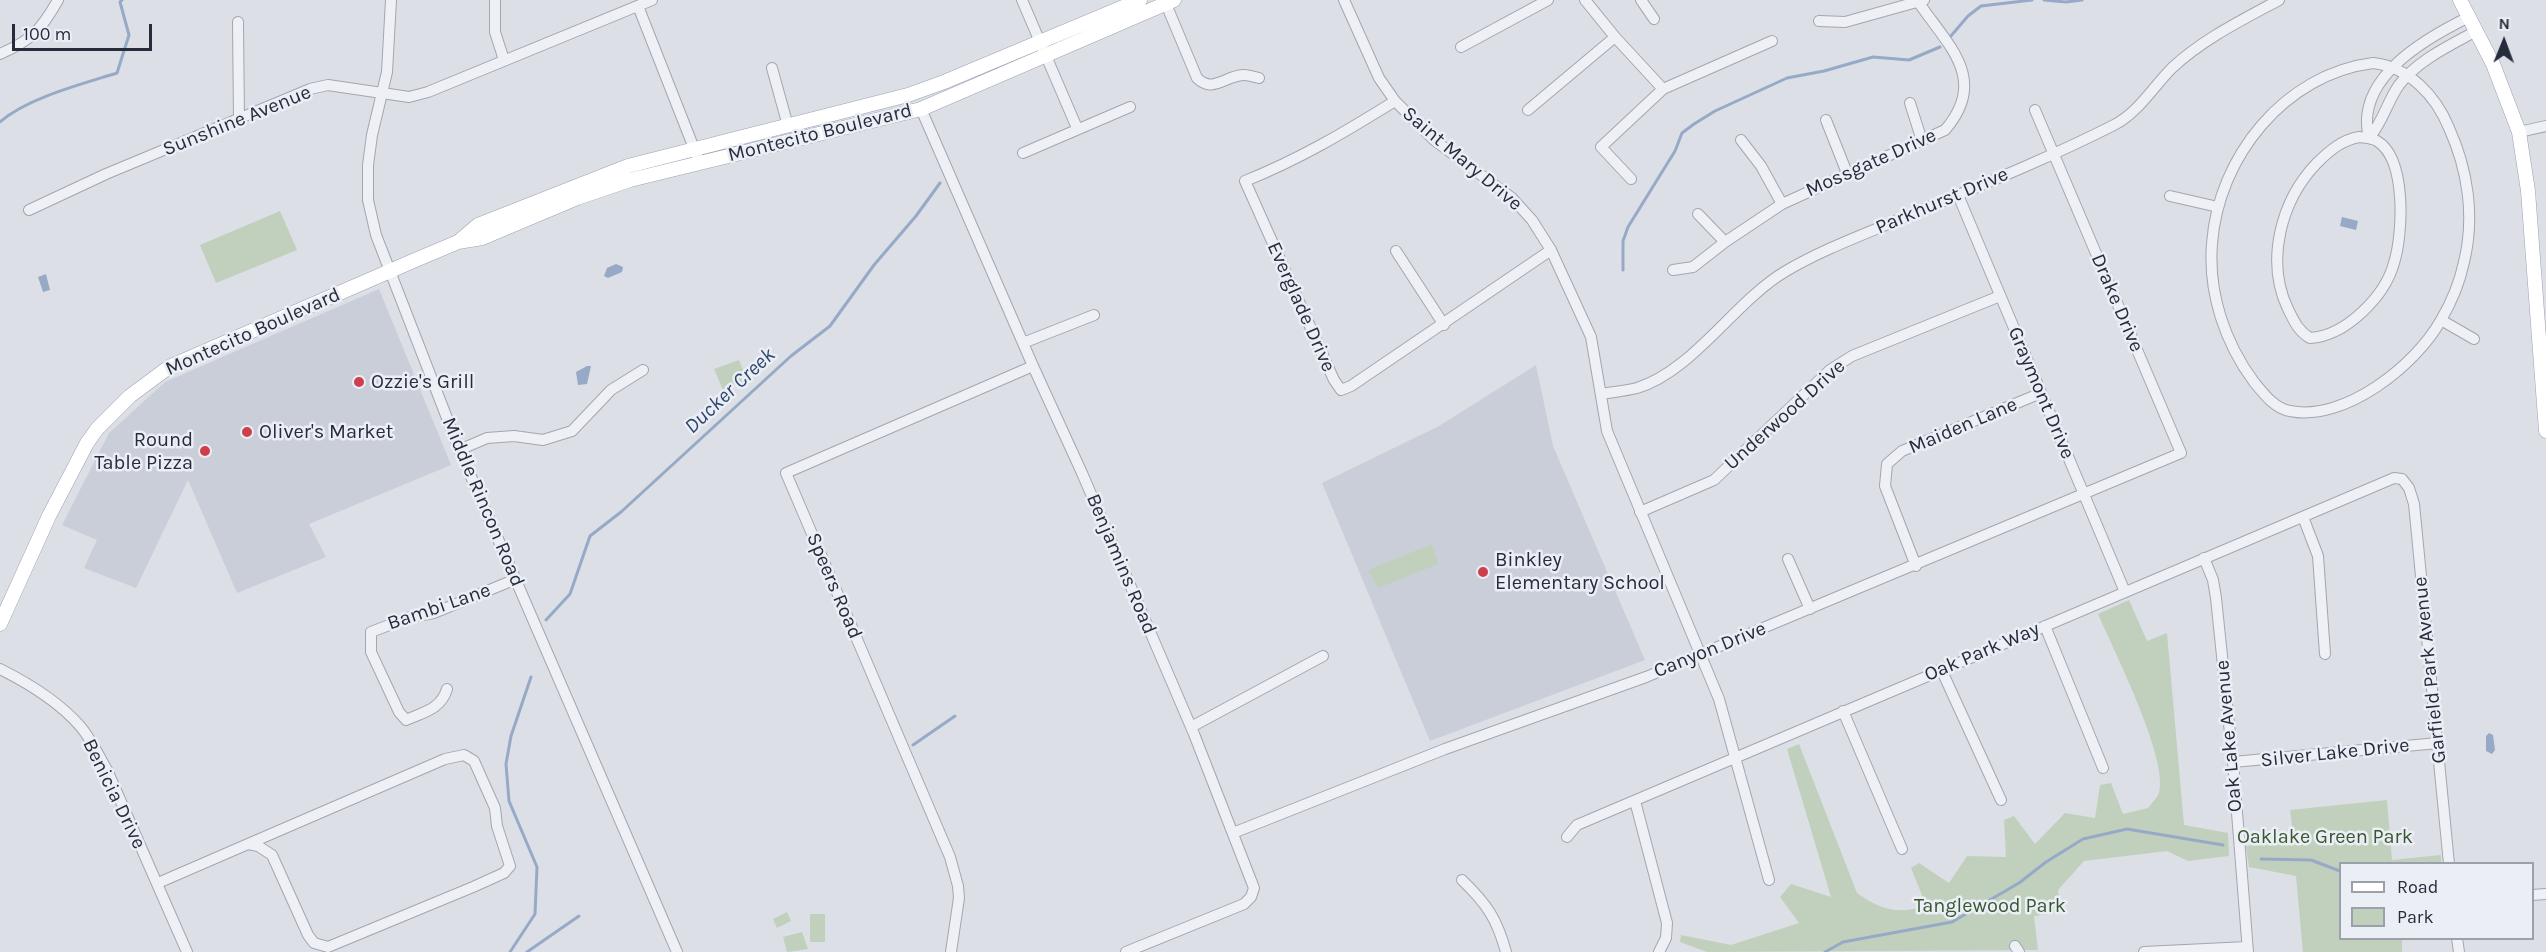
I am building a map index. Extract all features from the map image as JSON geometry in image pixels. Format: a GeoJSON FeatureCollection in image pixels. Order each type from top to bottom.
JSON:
{"type":"FeatureCollection","features":[{"type":"Feature","properties":{"kind":"main road","name":"Montecito Boulevard"},"geometry":{"type":"LineString","coordinates":[[0,624],[74,464],[97,429],[133,393],[162,372],[187,359],[458,242],[478,225],[628,166],[697,156],[921,109],[1140,0]]}},
{"type":"Feature","properties":{"kind":"main road"},"geometry":{"type":"LineString","coordinates":[[2460,0],[2493,64],[2519,132],[2528,190],[2546,424]]}},
{"type":"Feature","properties":{"kind":"main road","name":"Montecito Boulevard"},"geometry":{"type":"LineString","coordinates":[[697,156],[788,126],[908,94],[1170,2]]}},
{"type":"Feature","properties":{"kind":"street"},"geometry":{"type":"LineString","coordinates":[[0,54],[25,43],[47,19],[58,0]]}},
{"type":"Feature","properties":{"kind":"street","name":"Middle Rincon Road"},"geometry":{"type":"LineString","coordinates":[[391,0],[390,50],[384,94],[372,135],[367,191],[376,235],[459,450],[677,952]]}},
{"type":"Feature","properties":{"kind":"street"},"geometry":{"type":"LineString","coordinates":[[495,0],[495,32],[504,60]]}},
{"type":"Feature","properties":{"kind":"street","name":"Sunshine Avenue"},"geometry":{"type":"LineString","coordinates":[[29,210],[106,174],[310,89],[328,85],[409,96],[428,92],[652,0]]}},
{"type":"Feature","properties":{"kind":"street"},"geometry":{"type":"LineString","coordinates":[[1022,0],[1077,128]]}},
{"type":"Feature","properties":{"kind":"street","name":"Saint Mary Drive"},"geometry":{"type":"LineString","coordinates":[[1344,0],[1375,70],[1395,101],[1434,140],[1512,198],[1532,220],[1551,250],[1591,337],[1607,431],[1719,699],[1769,880]]}},
{"type":"Feature","properties":{"kind":"street"},"geometry":{"type":"LineString","coordinates":[[1461,47],[1548,0]]}},
{"type":"Feature","properties":{"kind":"street"},"geometry":{"type":"LineString","coordinates":[[1585,0],[1615,37],[1664,89]]}},
{"type":"Feature","properties":{"kind":"street"},"geometry":{"type":"LineString","coordinates":[[1641,0],[1654,20]]}},
{"type":"Feature","properties":{"kind":"street","name":"Parkhurst Drive"},"geometry":{"type":"LineString","coordinates":[[1601,394],[1638,387],[1667,372],[1698,349],[1764,285],[1815,255],[1958,195],[2117,124],[2134,111],[2172,69],[2194,50],[2279,0]]}},
{"type":"Feature","properties":{"kind":"street"},"geometry":{"type":"LineString","coordinates":[[1819,21],[1845,22],[1920,1]]}},
{"type":"Feature","properties":{"kind":"street","name":"Mossgate Drive"},"geometry":{"type":"LineString","coordinates":[[1673,270],[1693,267],[1725,242],[1782,204],[1945,130],[1960,109],[1963,68],[1920,1]]}},
{"type":"Feature","properties":{"kind":"street"},"geometry":{"type":"LineString","coordinates":[[1170,2],[1197,78],[1202,83],[1210,86],[1243,75],[1259,78]]}},
{"type":"Feature","properties":{"kind":"street"},"geometry":{"type":"LineString","coordinates":[[638,6],[697,156]]}},
{"type":"Feature","properties":{"kind":"street"},"geometry":{"type":"LineString","coordinates":[[2368,138],[2365,123],[2372,96],[2393,69],[2411,50],[2469,17]]}},
{"type":"Feature","properties":{"kind":"street"},"geometry":{"type":"LineString","coordinates":[[238,22],[239,120]]}},
{"type":"Feature","properties":{"kind":"street"},"geometry":{"type":"LineString","coordinates":[[2368,138],[2378,141],[2384,148],[2397,176],[2401,198],[2401,230],[2394,264],[2380,289],[2360,314],[2333,333],[2310,338],[2296,326],[2281,290],[2278,274],[2278,241],[2292,195],[2325,154],[2350,139],[2368,138],[2380,126],[2399,85],[2408,76],[2436,53],[2476,31]]}},
{"type":"Feature","properties":{"kind":"street"},"geometry":{"type":"LineString","coordinates":[[1528,110],[1615,37]]}},
{"type":"Feature","properties":{"kind":"street"},"geometry":{"type":"LineString","coordinates":[[1631,179],[1601,147],[1664,89],[1772,41]]}},
{"type":"Feature","properties":{"kind":"street"},"geometry":{"type":"LineString","coordinates":[[2373,63],[2408,76],[2430,95],[2445,118],[2456,144],[2467,182],[2469,226],[2465,261],[2441,320],[2417,352],[2389,378],[2358,398],[2336,407],[2315,413],[2288,411],[2263,393],[2246,372],[2234,352],[2221,317],[2215,295],[2212,244],[2218,207],[2230,174],[2244,148],[2275,110],[2302,88],[2329,73],[2355,65],[2373,63]]}},
{"type":"Feature","properties":{"kind":"street"},"geometry":{"type":"LineString","coordinates":[[772,68],[788,126]]}},
{"type":"Feature","properties":{"kind":"street","name":"Everglade Drive"},"geometry":{"type":"LineString","coordinates":[[1395,101],[1325,145],[1245,181],[1334,380],[1341,390],[1351,387],[1551,250]]}},
{"type":"Feature","properties":{"kind":"street"},"geometry":{"type":"LineString","coordinates":[[1910,103],[1922,141]]}},
{"type":"Feature","properties":{"kind":"street"},"geometry":{"type":"LineString","coordinates":[[1023,153],[1130,107]]}},
{"type":"Feature","properties":{"kind":"street","name":"Benjamins Road"},"geometry":{"type":"LineString","coordinates":[[921,109],[1033,366],[1075,456],[1191,727],[1254,888],[1251,897],[1244,904],[1126,952]]}},
{"type":"Feature","properties":{"kind":"street","name":"Drake Drive"},"geometry":{"type":"LineString","coordinates":[[2035,110],[2181,453]]}},
{"type":"Feature","properties":{"kind":"street"},"geometry":{"type":"LineString","coordinates":[[1826,120],[1847,173]]}},
{"type":"Feature","properties":{"kind":"street"},"geometry":{"type":"LineString","coordinates":[[2519,132],[2546,126]]}},
{"type":"Feature","properties":{"kind":"street"},"geometry":{"type":"LineString","coordinates":[[1741,141],[1761,166],[1782,204]]}},
{"type":"Feature","properties":{"kind":"street","name":"Graymont Drive"},"geometry":{"type":"LineString","coordinates":[[1958,195],[2125,592]]}},
{"type":"Feature","properties":{"kind":"street"},"geometry":{"type":"LineString","coordinates":[[2170,196],[2218,207]]}},
{"type":"Feature","properties":{"kind":"street"},"geometry":{"type":"LineString","coordinates":[[1698,213],[1725,242]]}},
{"type":"Feature","properties":{"kind":"street"},"geometry":{"type":"LineString","coordinates":[[1396,251],[1444,325]]}},
{"type":"Feature","properties":{"kind":"street","name":"Underwood Drive"},"geometry":{"type":"LineString","coordinates":[[1640,512],[1714,480],[1830,370],[1852,356],[2000,296]]}},
{"type":"Feature","properties":{"kind":"street"},"geometry":{"type":"LineString","coordinates":[[1023,343],[1094,315]]}},
{"type":"Feature","properties":{"kind":"street"},"geometry":{"type":"LineString","coordinates":[[2441,320],[2474,339]]}},
{"type":"Feature","properties":{"kind":"street","name":"Speers Road"},"geometry":{"type":"LineString","coordinates":[[951,952],[959,898],[950,857],[786,473],[1033,366]]}},
{"type":"Feature","properties":{"kind":"street"},"geometry":{"type":"LineString","coordinates":[[459,450],[487,438],[514,436],[543,440],[572,432],[610,390],[643,370]]}},
{"type":"Feature","properties":{"kind":"street","name":"Maiden Lane"},"geometry":{"type":"LineString","coordinates":[[1916,566],[1885,486],[1887,464],[1902,452],[2041,393]]}},
{"type":"Feature","properties":{"kind":"street","name":"Canyon Drive"},"geometry":{"type":"LineString","coordinates":[[1233,833],[1445,749],[1646,677],[1916,566],[2181,453]]}},
{"type":"Feature","properties":{"kind":"street","name":"Oak Park Way"},"geometry":{"type":"LineString","coordinates":[[1567,837],[1577,825],[1734,757],[2394,477],[2402,479]]}},
{"type":"Feature","properties":{"kind":"street","name":"Garfield Park Avenue"},"geometry":{"type":"LineString","coordinates":[[2402,479],[2409,488],[2414,504],[2449,862]]}},
{"type":"Feature","properties":{"kind":"street"},"geometry":{"type":"LineString","coordinates":[[2304,517],[2318,556],[2325,654]]}},
{"type":"Feature","properties":{"kind":"street","name":"Oak Lake Avenue"},"geometry":{"type":"LineString","coordinates":[[2204,558],[2213,580],[2216,598],[2233,762],[2248,949]]}},
{"type":"Feature","properties":{"kind":"street"},"geometry":{"type":"LineString","coordinates":[[1788,559],[1810,609]]}},
{"type":"Feature","properties":{"kind":"street","name":"Bambi Lane"},"geometry":{"type":"LineString","coordinates":[[447,689],[437,707],[406,720],[399,712],[371,652],[371,632],[410,617],[434,613],[516,579]]}},
{"type":"Feature","properties":{"kind":"street"},"geometry":{"type":"LineString","coordinates":[[2045,626],[2103,768]]}},
{"type":"Feature","properties":{"kind":"street"},"geometry":{"type":"LineString","coordinates":[[1191,727],[1323,656]]}},
{"type":"Feature","properties":{"kind":"street","name":"Benicia Drive"},"geometry":{"type":"LineString","coordinates":[[0,669],[34,688],[80,726],[107,770],[187,952]]}},
{"type":"Feature","properties":{"kind":"street"},"geometry":{"type":"LineString","coordinates":[[1941,669],[2001,800]]}},
{"type":"Feature","properties":{"kind":"street"},"geometry":{"type":"LineString","coordinates":[[1843,711],[1902,849]]}},
{"type":"Feature","properties":{"kind":"street","name":"Silver Lake Drive"},"geometry":{"type":"LineString","coordinates":[[2233,762],[2438,743]]}},
{"type":"Feature","properties":{"kind":"street"},"geometry":{"type":"LineString","coordinates":[[158,883],[248,844],[446,759],[464,755],[474,761],[495,808],[497,826],[510,866],[504,873],[473,887],[328,947],[315,943],[308,935],[272,855],[258,846],[248,844]]}},
{"type":"Feature","properties":{"kind":"street"},"geometry":{"type":"LineString","coordinates":[[1635,801],[1667,923],[1666,938],[1659,952]]}},
{"type":"Feature","properties":{"kind":"street"},"geometry":{"type":"LineString","coordinates":[[1462,880],[1484,901],[1499,926],[1506,952]]}},
{"type":"Feature","properties":{"kind":"street"},"geometry":{"type":"LineString","coordinates":[[2144,952],[2248,949]]}},
{"type":"Feature","properties":{"kind":"shaded area"},"geometry":{"type":"Polygon","coordinates":[[[379,289],[451,465],[309,524],[326,557],[237,593],[188,480],[136,588],[84,568],[97,540],[62,525],[109,433],[165,382],[379,289]]]}},
{"type":"Feature","properties":{"kind":"shaded area","name":"Binkley Elementary School"},"geometry":{"type":"Polygon","coordinates":[[[1536,365],[1553,446],[1645,660],[1430,741],[1322,483],[1439,426],[1536,365]]]}},
{"type":"Feature","properties":{"kind":"green space"},"geometry":{"type":"Polygon","coordinates":[[[280,211],[297,250],[216,283],[200,245],[280,211]]]}},
{"type":"Feature","properties":{"kind":"green space"},"geometry":{"type":"Polygon","coordinates":[[[739,360],[747,380],[723,390],[714,369],[739,360]]]}},
{"type":"Feature","properties":{"kind":"green space"},"geometry":{"type":"Polygon","coordinates":[[[1432,544],[1438,564],[1378,588],[1368,570],[1432,544]]]}},
{"type":"Feature","properties":{"kind":"green space","name":"Tanglewood Park"},"geometry":{"type":"Polygon","coordinates":[[[2129,600],[2147,641],[2167,633],[2184,825],[2228,833],[2229,856],[2188,861],[2167,851],[2084,861],[2058,890],[2061,913],[2034,916],[2038,950],[1707,952],[1680,942],[1681,935],[1731,945],[1799,923],[1780,897],[1791,884],[1831,897],[1787,749],[1799,744],[1857,893],[1873,903],[1890,909],[1907,910],[1926,905],[1911,868],[1919,863],[1949,883],[1967,856],[2006,857],[2004,820],[2014,816],[2035,844],[2065,813],[2095,818],[2100,785],[2111,783],[2123,814],[2148,808],[2159,793],[2160,777],[2156,756],[2127,677],[2098,614],[2129,600]]]}},
{"type":"Feature","properties":{"kind":"green space","name":"Oaklake Green Park"},"geometry":{"type":"Polygon","coordinates":[[[2387,800],[2392,860],[2441,855],[2441,862],[2339,862],[2339,940],[2402,940],[2402,952],[2303,952],[2296,876],[2249,867],[2246,846],[2294,841],[2290,810],[2387,800]]]}},
{"type":"Feature","properties":{"kind":"green space"},"geometry":{"type":"Polygon","coordinates":[[[787,912],[791,921],[777,928],[773,919],[787,912]]]}},
{"type":"Feature","properties":{"kind":"green space"},"geometry":{"type":"Polygon","coordinates":[[[810,914],[825,914],[825,942],[810,942],[810,914]]]}},
{"type":"Feature","properties":{"kind":"green space"},"geometry":{"type":"Polygon","coordinates":[[[802,932],[808,949],[787,952],[783,937],[802,932]]]}},
{"type":"Feature","properties":{"kind":"water"},"geometry":{"type":"Polygon","coordinates":[[[2342,217],[2358,221],[2356,230],[2340,226],[2342,217]]]}},
{"type":"Feature","properties":{"kind":"water"},"geometry":{"type":"Polygon","coordinates":[[[616,264],[623,267],[622,272],[608,278],[604,276],[607,268],[616,264]]]}},
{"type":"Feature","properties":{"kind":"water"},"geometry":{"type":"Polygon","coordinates":[[[46,274],[50,290],[43,292],[38,277],[46,274]]]}},
{"type":"Feature","properties":{"kind":"water"},"geometry":{"type":"Polygon","coordinates":[[[591,366],[587,384],[578,385],[576,372],[591,366]]]}},
{"type":"Feature","properties":{"kind":"water"},"geometry":{"type":"Polygon","coordinates":[[[2489,733],[2493,735],[2495,750],[2492,754],[2486,751],[2486,736],[2489,733]]]}},
{"type":"Feature","properties":{"kind":"waterway"},"geometry":{"type":"LineString","coordinates":[[0,122],[11,113],[40,99],[117,73],[129,35],[120,2],[122,0]]}},
{"type":"Feature","properties":{"kind":"waterway"},"geometry":{"type":"LineString","coordinates":[[1950,37],[1968,16],[1981,6],[2032,0]]}},
{"type":"Feature","properties":{"kind":"waterway"},"geometry":{"type":"LineString","coordinates":[[2044,0],[2066,2],[2082,0]]}},
{"type":"Feature","properties":{"kind":"waterway"},"geometry":{"type":"LineString","coordinates":[[1623,270],[1623,241],[1628,227],[1675,151],[1682,133],[1694,124],[1715,111],[1787,78],[1824,71],[1873,57],[1909,60],[1940,47]]}},
{"type":"Feature","properties":{"kind":"waterway","name":"Ducker Creek"},"geometry":{"type":"LineString","coordinates":[[546,620],[570,594],[590,536],[621,512],[791,356],[830,326],[874,265],[916,216],[940,183]]}},
{"type":"Feature","properties":{"kind":"waterway","name":"Ducker Creek"},"geometry":{"type":"LineString","coordinates":[[510,952],[535,914],[537,867],[509,801],[506,764],[511,736],[531,677]]}},
{"type":"Feature","properties":{"kind":"waterway"},"geometry":{"type":"LineString","coordinates":[[913,745],[955,716]]}},
{"type":"Feature","properties":{"kind":"waterway"},"geometry":{"type":"LineString","coordinates":[[1825,952],[1843,942],[1952,922],[2019,883],[2046,862],[2083,839],[2127,829],[2223,845]]}},
{"type":"Feature","properties":{"kind":"waterway"},"geometry":{"type":"LineString","coordinates":[[2261,859],[2311,860],[2339,871]]}},
{"type":"Feature","properties":{"kind":"waterway"},"geometry":{"type":"LineString","coordinates":[[527,952],[579,916]]}},
{"type":"Feature","properties":{"kind":"place","name":"Ozzie's Grill"},"geometry":{"type":"Point","coordinates":[359,382]}},
{"type":"Feature","properties":{"kind":"place","name":"Oliver's Market"},"geometry":{"type":"Point","coordinates":[247,432]}},
{"type":"Feature","properties":{"kind":"place","name":"Round Table Pizza"},"geometry":{"type":"Point","coordinates":[205,451]}},
{"type":"Feature","properties":{"kind":"place","name":"Binkley Elementary School"},"geometry":{"type":"Point","coordinates":[1483,572]}}]}
